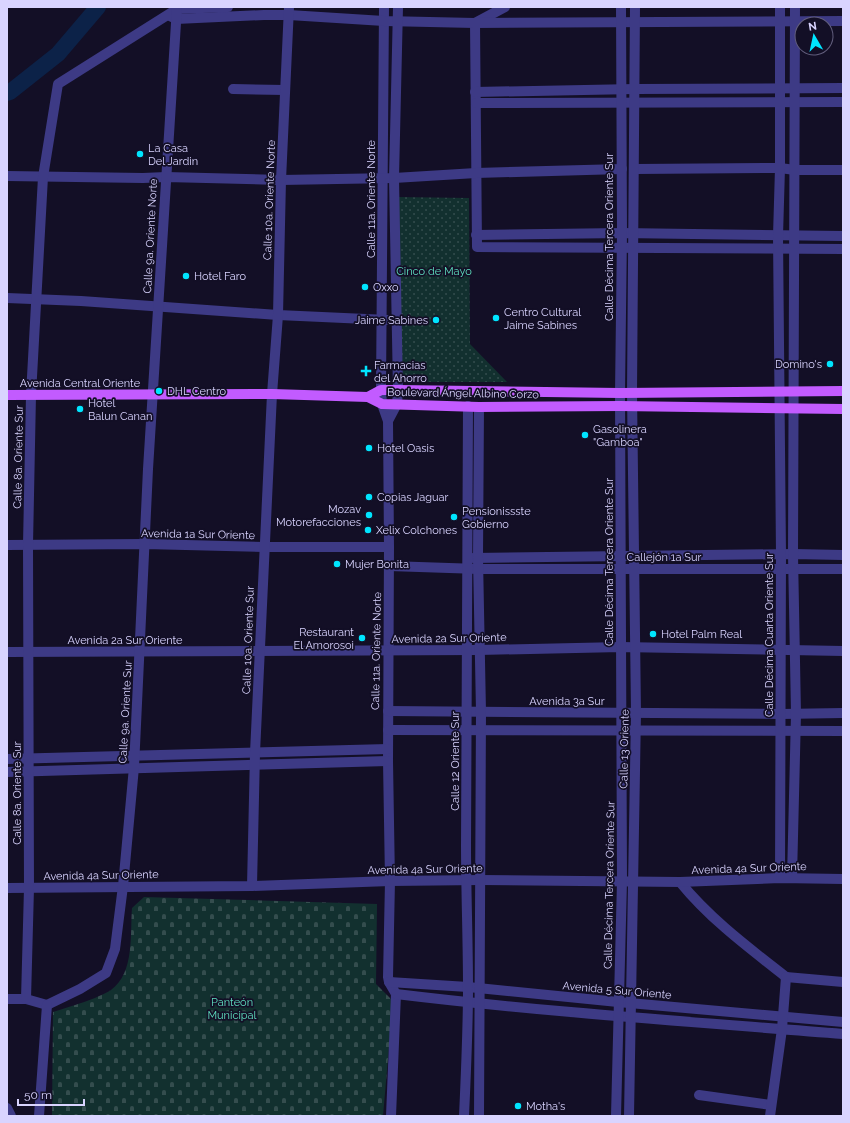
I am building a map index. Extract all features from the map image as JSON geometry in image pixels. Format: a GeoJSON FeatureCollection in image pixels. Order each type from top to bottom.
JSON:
{"type":"FeatureCollection","features":[{"type":"Feature","properties":{"kind":"main road","name":"Boulevard Ángel Albino Corzo"},"geometry":{"type":"LineString","coordinates":[[368,397],[381,390],[620,393],[843,392]]}},
{"type":"Feature","properties":{"kind":"main road","name":"Avenida Central Oriente"},"geometry":{"type":"LineString","coordinates":[[7,395],[272,394],[368,397]]}},
{"type":"Feature","properties":{"kind":"main road","name":"Boulevard Ángel Albino Corzo"},"geometry":{"type":"LineString","coordinates":[[368,397],[382,404],[479,407],[633,406],[843,409]]}},
{"type":"Feature","properties":{"kind":"street"},"geometry":{"type":"LineString","coordinates":[[175,13],[228,7]]}},
{"type":"Feature","properties":{"kind":"street","name":"Calle 11a. Oriente Norte"},"geometry":{"type":"LineString","coordinates":[[384,7],[383,320],[381,390],[382,404],[388,421],[389,982]]}},
{"type":"Feature","properties":{"kind":"street"},"geometry":{"type":"LineString","coordinates":[[388,421],[397,404],[398,390],[394,178],[398,7]]}},
{"type":"Feature","properties":{"kind":"street"},"geometry":{"type":"LineString","coordinates":[[475,23],[505,7]]}},
{"type":"Feature","properties":{"kind":"street","name":"Calle Décima Tercera Oriente Sur"},"geometry":{"type":"LineString","coordinates":[[616,1116],[618,1002],[627,881],[621,647],[621,7]]}},
{"type":"Feature","properties":{"kind":"street"},"geometry":{"type":"LineString","coordinates":[[633,406],[635,7]]}},
{"type":"Feature","properties":{"kind":"street","name":"Calle Décima Cuarta Oriente Sur"},"geometry":{"type":"LineString","coordinates":[[780,7],[780,168],[778,236],[781,392],[780,878]]}},
{"type":"Feature","properties":{"kind":"street"},"geometry":{"type":"LineString","coordinates":[[175,13],[264,15],[289,11],[398,22],[475,23],[794,21]]}},
{"type":"Feature","properties":{"kind":"street","name":"Calle 10a. Oriente Norte"},"geometry":{"type":"LineString","coordinates":[[272,394],[278,315],[281,180],[289,11]]}},
{"type":"Feature","properties":{"kind":"street","name":"Calle 8a. Oriente Sur"},"geometry":{"type":"LineString","coordinates":[[26,999],[29,888],[28,545],[31,395],[43,177],[58,84],[175,13]]}},
{"type":"Feature","properties":{"kind":"street","name":"Calle 9a. Oriente Norte"},"geometry":{"type":"LineString","coordinates":[[153,395],[175,13]]}},
{"type":"Feature","properties":{"kind":"street"},"geometry":{"type":"LineString","coordinates":[[475,23],[477,248],[622,247],[843,249]]}},
{"type":"Feature","properties":{"kind":"street"},"geometry":{"type":"LineString","coordinates":[[792,878],[796,714],[793,554],[795,409],[795,56]]}},
{"type":"Feature","properties":{"kind":"street"},"geometry":{"type":"LineString","coordinates":[[475,92],[780,87],[843,88]]}},
{"type":"Feature","properties":{"kind":"street"},"geometry":{"type":"LineString","coordinates":[[232,89],[285,90]]}},
{"type":"Feature","properties":{"kind":"street"},"geometry":{"type":"LineString","coordinates":[[476,103],[843,102]]}},
{"type":"Feature","properties":{"kind":"street"},"geometry":{"type":"LineString","coordinates":[[635,169],[780,168],[795,170],[843,170]]}},
{"type":"Feature","properties":{"kind":"street"},"geometry":{"type":"LineString","coordinates":[[7,176],[166,177],[281,180],[394,178],[476,173],[622,169]]}},
{"type":"Feature","properties":{"kind":"street"},"geometry":{"type":"LineString","coordinates":[[476,235],[622,233],[843,236]]}},
{"type":"Feature","properties":{"kind":"street"},"geometry":{"type":"LineString","coordinates":[[7,298],[158,306],[278,315],[397,320]]}},
{"type":"Feature","properties":{"kind":"street"},"geometry":{"type":"LineString","coordinates":[[621,319],[633,318]]}},
{"type":"Feature","properties":{"kind":"street","name":"Calle 10a. Oriente Sur"},"geometry":{"type":"LineString","coordinates":[[252,886],[256,764],[255,753],[272,394]]}},
{"type":"Feature","properties":{"kind":"street","name":"Calle 9a. Oriente Sur"},"geometry":{"type":"LineString","coordinates":[[47,1005],[80,989],[106,973],[115,949],[123,886],[134,767],[153,395]]}},
{"type":"Feature","properties":{"kind":"street","name":"Calle 12 Oriente Sur"},"geometry":{"type":"LineString","coordinates":[[468,406],[467,483],[479,650],[481,712],[479,1116]]}},
{"type":"Feature","properties":{"kind":"street","name":"Calle 13 Oriente"},"geometry":{"type":"LineString","coordinates":[[629,1116],[631,1003],[627,881],[636,731],[633,406]]}},
{"type":"Feature","properties":{"kind":"street","name":"Calle 12 Oriente Sur"},"geometry":{"type":"LineString","coordinates":[[473,558],[480,484],[479,407]]}},
{"type":"Feature","properties":{"kind":"street"},"geometry":{"type":"LineString","coordinates":[[781,451],[794,451]]}},
{"type":"Feature","properties":{"kind":"street"},"geometry":{"type":"LineString","coordinates":[[468,453],[479,453]]}},
{"type":"Feature","properties":{"kind":"street"},"geometry":{"type":"LineString","coordinates":[[467,483],[480,484]]}},
{"type":"Feature","properties":{"kind":"street","name":"Avenida 1a Sur Oriente"},"geometry":{"type":"LineString","coordinates":[[7,545],[145,544],[264,547],[389,547]]}},
{"type":"Feature","properties":{"kind":"street","name":"Callejón 1a Sur"},"geometry":{"type":"LineString","coordinates":[[473,558],[793,554],[843,555]]}},
{"type":"Feature","properties":{"kind":"street"},"geometry":{"type":"LineString","coordinates":[[843,555],[843,569]]}},
{"type":"Feature","properties":{"kind":"street","name":"Callejón 1a Sur"},"geometry":{"type":"LineString","coordinates":[[389,566],[474,569],[621,570],[843,569]]}},
{"type":"Feature","properties":{"kind":"street","name":"Calle 12 Oriente Sur"},"geometry":{"type":"LineString","coordinates":[[464,1116],[468,1003],[466,880],[468,730],[466,650],[474,569]]}},
{"type":"Feature","properties":{"kind":"street","name":"Avenida 2a Sur Oriente"},"geometry":{"type":"LineString","coordinates":[[7,652],[388,651],[621,647],[843,651]]}},
{"type":"Feature","properties":{"kind":"street","name":"Avenida 3a Sur"},"geometry":{"type":"LineString","coordinates":[[388,711],[539,713],[843,713]]}},
{"type":"Feature","properties":{"kind":"street"},"geometry":{"type":"LineString","coordinates":[[538,730],[539,713]]}},
{"type":"Feature","properties":{"kind":"street"},"geometry":{"type":"LineString","coordinates":[[388,730],[843,731]]}},
{"type":"Feature","properties":{"kind":"street"},"geometry":{"type":"LineString","coordinates":[[7,759],[388,749]]}},
{"type":"Feature","properties":{"kind":"street"},"geometry":{"type":"LineString","coordinates":[[7,772],[134,767],[388,761]]}},
{"type":"Feature","properties":{"kind":"street","name":"Avenida 4a Sur Oriente"},"geometry":{"type":"LineString","coordinates":[[7,888],[252,886],[466,880],[680,882],[780,878],[843,879]]}},
{"type":"Feature","properties":{"kind":"street"},"geometry":{"type":"LineString","coordinates":[[680,882],[692,896],[740,941],[786,977],[843,982]]}},
{"type":"Feature","properties":{"kind":"street"},"geometry":{"type":"LineString","coordinates":[[770,1116],[782,1029],[786,977]]}},
{"type":"Feature","properties":{"kind":"street"},"geometry":{"type":"LineString","coordinates":[[389,982],[396,994],[391,1116]]}},
{"type":"Feature","properties":{"kind":"street","name":"Avenida 5 Sur Oriente"},"geometry":{"type":"LineString","coordinates":[[389,982],[480,988],[843,1022]]}},
{"type":"Feature","properties":{"kind":"street"},"geometry":{"type":"LineString","coordinates":[[396,994],[468,1003],[843,1034]]}},
{"type":"Feature","properties":{"kind":"street"},"geometry":{"type":"LineString","coordinates":[[7,999],[26,999],[47,1005],[39,1116]]}},
{"type":"Feature","properties":{"kind":"street"},"geometry":{"type":"LineString","coordinates":[[699,1095],[771,1105]]}},
{"type":"Feature","properties":{"kind":"street"},"geometry":{"type":"LineString","coordinates":[[7,1108],[11,1116]]}},
{"type":"Feature","properties":{"kind":"green space","name":"Cinco de Mayo"},"geometry":{"type":"Polygon","coordinates":[[[397,197],[469,198],[470,344],[507,382],[399,382],[397,197]]]}},
{"type":"Feature","properties":{"kind":"green space","name":"Panteón Municipal"},"geometry":{"type":"Polygon","coordinates":[[[144,897],[377,904],[376,984],[393,1001],[383,1116],[52,1116],[53,1012],[99,996],[111,990],[119,983],[128,963],[130,952],[132,908],[144,897]]]}},
{"type":"Feature","properties":{"kind":"waterway"},"geometry":{"type":"LineString","coordinates":[[7,93],[58,54],[98,7]]}},
{"type":"Feature","properties":{"kind":"place","name":"La Casa Del Jardin"},"geometry":{"type":"Point","coordinates":[140,154]}},
{"type":"Feature","properties":{"kind":"place","name":"Hotel Faro"},"geometry":{"type":"Point","coordinates":[186,276]}},
{"type":"Feature","properties":{"kind":"place","name":"Oxxo"},"geometry":{"type":"Point","coordinates":[365,287]}},
{"type":"Feature","properties":{"kind":"place","name":"Centro Cultural Jaime Sabines"},"geometry":{"type":"Point","coordinates":[496,318]}},
{"type":"Feature","properties":{"kind":"place","name":"Jaime Sabines"},"geometry":{"type":"Point","coordinates":[436,320]}},
{"type":"Feature","properties":{"kind":"place","name":"Domino's"},"geometry":{"type":"Point","coordinates":[830,364]}},
{"type":"Feature","properties":{"kind":"place","name":"Farmacias del Ahorro"},"geometry":{"type":"Point","coordinates":[366,371]}},
{"type":"Feature","properties":{"kind":"place","name":"DHL Centro"},"geometry":{"type":"Point","coordinates":[159,391]}},
{"type":"Feature","properties":{"kind":"place","name":"Hotel Balun Canan"},"geometry":{"type":"Point","coordinates":[80,409]}},
{"type":"Feature","properties":{"kind":"place","name":"Gasolinera \"Gamboa\""},"geometry":{"type":"Point","coordinates":[585,435]}},
{"type":"Feature","properties":{"kind":"place","name":"Hotel Oasis"},"geometry":{"type":"Point","coordinates":[369,448]}},
{"type":"Feature","properties":{"kind":"place","name":"Copias Jaguar"},"geometry":{"type":"Point","coordinates":[369,497]}},
{"type":"Feature","properties":{"kind":"place","name":"Mozav Motorefacciones"},"geometry":{"type":"Point","coordinates":[369,515]}},
{"type":"Feature","properties":{"kind":"place","name":"Pensionissste Gobierno"},"geometry":{"type":"Point","coordinates":[454,517]}},
{"type":"Feature","properties":{"kind":"place","name":"Xelix Colchones"},"geometry":{"type":"Point","coordinates":[368,530]}},
{"type":"Feature","properties":{"kind":"place","name":"Mujer Bonita"},"geometry":{"type":"Point","coordinates":[337,564]}},
{"type":"Feature","properties":{"kind":"place","name":"Hotel Palm Real"},"geometry":{"type":"Point","coordinates":[653,634]}},
{"type":"Feature","properties":{"kind":"place","name":"Restaurant El Amorosoi"},"geometry":{"type":"Point","coordinates":[362,638]}},
{"type":"Feature","properties":{"kind":"place","name":"Motha's"},"geometry":{"type":"Point","coordinates":[518,1106]}}]}
